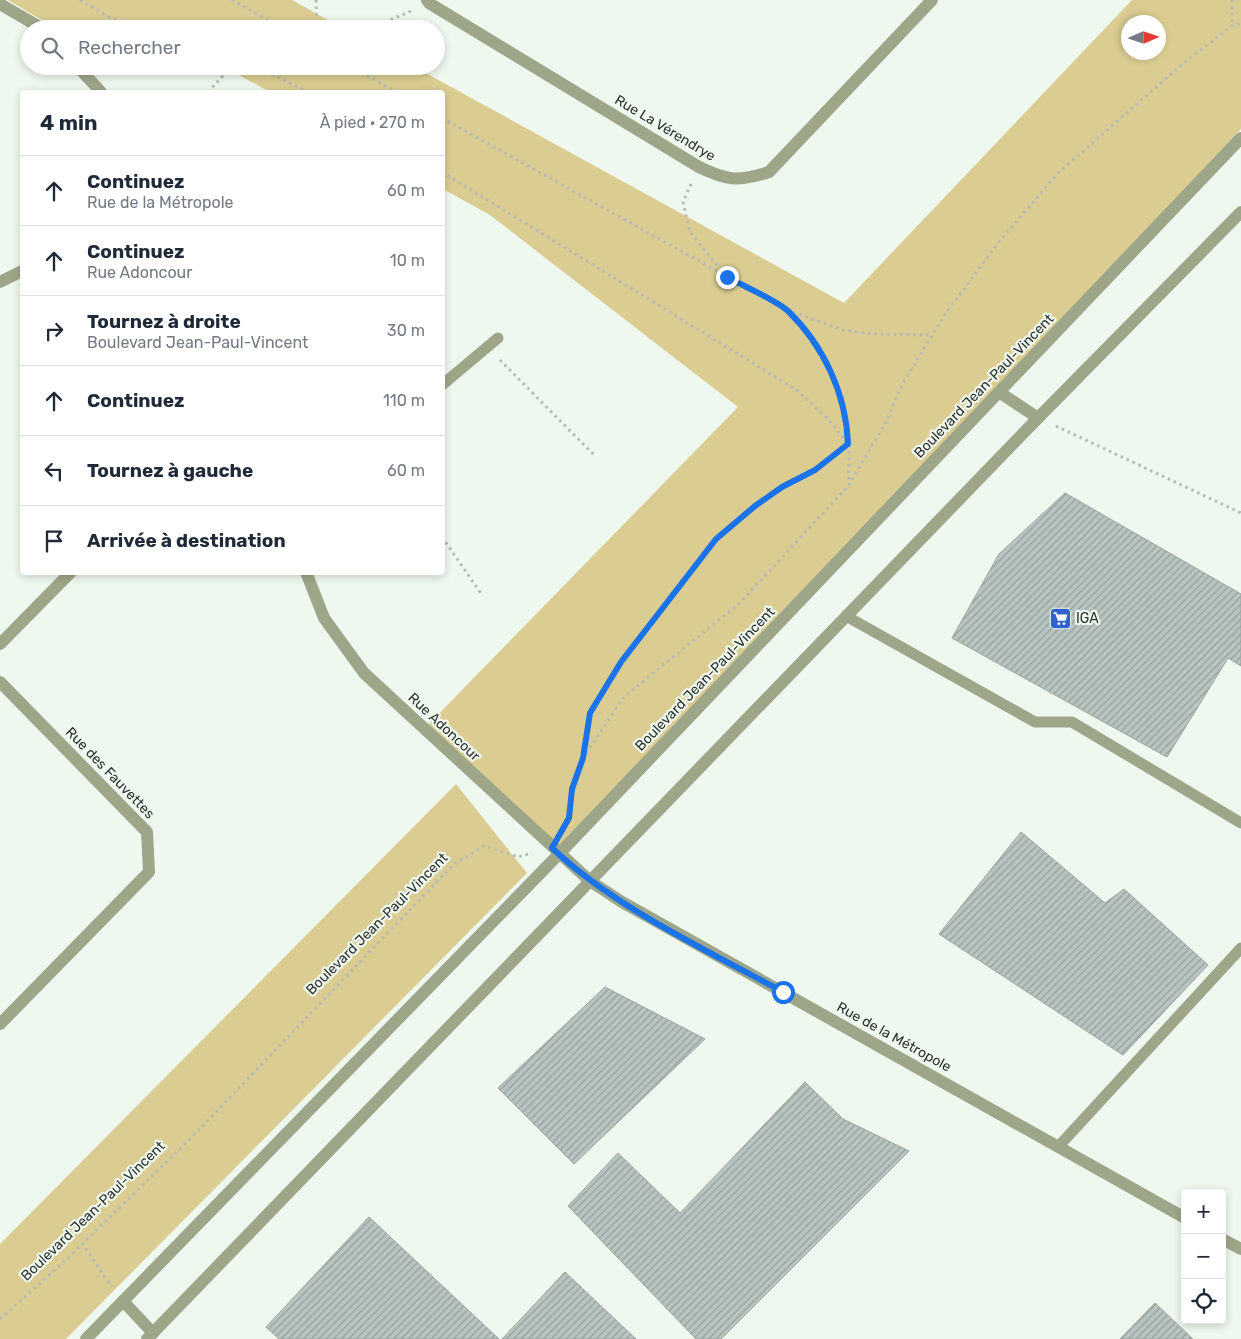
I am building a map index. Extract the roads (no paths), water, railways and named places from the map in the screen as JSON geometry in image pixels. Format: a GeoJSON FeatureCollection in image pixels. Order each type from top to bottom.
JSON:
{"type":"FeatureCollection","features":[{"type":"Feature","properties":{"kind":"street","name":"Rue La Vérendrye"},"geometry":{"type":"LineString","coordinates":[[428,2],[699,167],[718,176],[743,180],[769,172],[932,0]]}},
{"type":"Feature","properties":{"kind":"street"},"geometry":{"type":"LineString","coordinates":[[0,4],[28,20]]}},
{"type":"Feature","properties":{"kind":"street"},"geometry":{"type":"LineString","coordinates":[[85,75],[99,90]]}},
{"type":"Feature","properties":{"kind":"street","name":"Boulevard Jean-Paul-Vincent"},"geometry":{"type":"LineString","coordinates":[[86,1339],[999,392],[1241,138]]}},
{"type":"Feature","properties":{"kind":"street"},"geometry":{"type":"LineString","coordinates":[[123,1302],[150,1336],[1038,418],[1241,212]]}},
{"type":"Feature","properties":{"kind":"street"},"geometry":{"type":"LineString","coordinates":[[0,282],[20,272]]}},
{"type":"Feature","properties":{"kind":"street"},"geometry":{"type":"LineString","coordinates":[[999,392],[1038,418]]}},
{"type":"Feature","properties":{"kind":"street"},"geometry":{"type":"LineString","coordinates":[[0,644],[68,575]]}},
{"type":"Feature","properties":{"kind":"street","name":"Rue Adoncour"},"geometry":{"type":"LineString","coordinates":[[307,575],[324,618],[364,673],[590,881]]}},
{"type":"Feature","properties":{"kind":"street","name":"Rue des Fauvettes"},"geometry":{"type":"LineString","coordinates":[[0,682],[147,832],[149,872],[0,1024]]}},
{"type":"Feature","properties":{"kind":"street","name":"Rue de la Métropole"},"geometry":{"type":"LineString","coordinates":[[590,881],[622,902],[1181,1216]]}},
{"type":"Feature","properties":{"kind":"street"},"geometry":{"type":"LineString","coordinates":[[1226,1241],[1241,1249]]}},
{"type":"Feature","properties":{"kind":"lane"},"geometry":{"type":"LineString","coordinates":[[445,383],[498,338]]}},
{"type":"Feature","properties":{"kind":"lane"},"geometry":{"type":"LineString","coordinates":[[846,616],[1035,722],[1072,722],[1241,823]]}},
{"type":"Feature","properties":{"kind":"lane"},"geometry":{"type":"LineString","coordinates":[[1058,1147],[1241,948]]}},
{"type":"Feature","properties":{"kind":"place","name":"IGA"},"geometry":{"type":"Point","coordinates":[1060,618]}}]}
